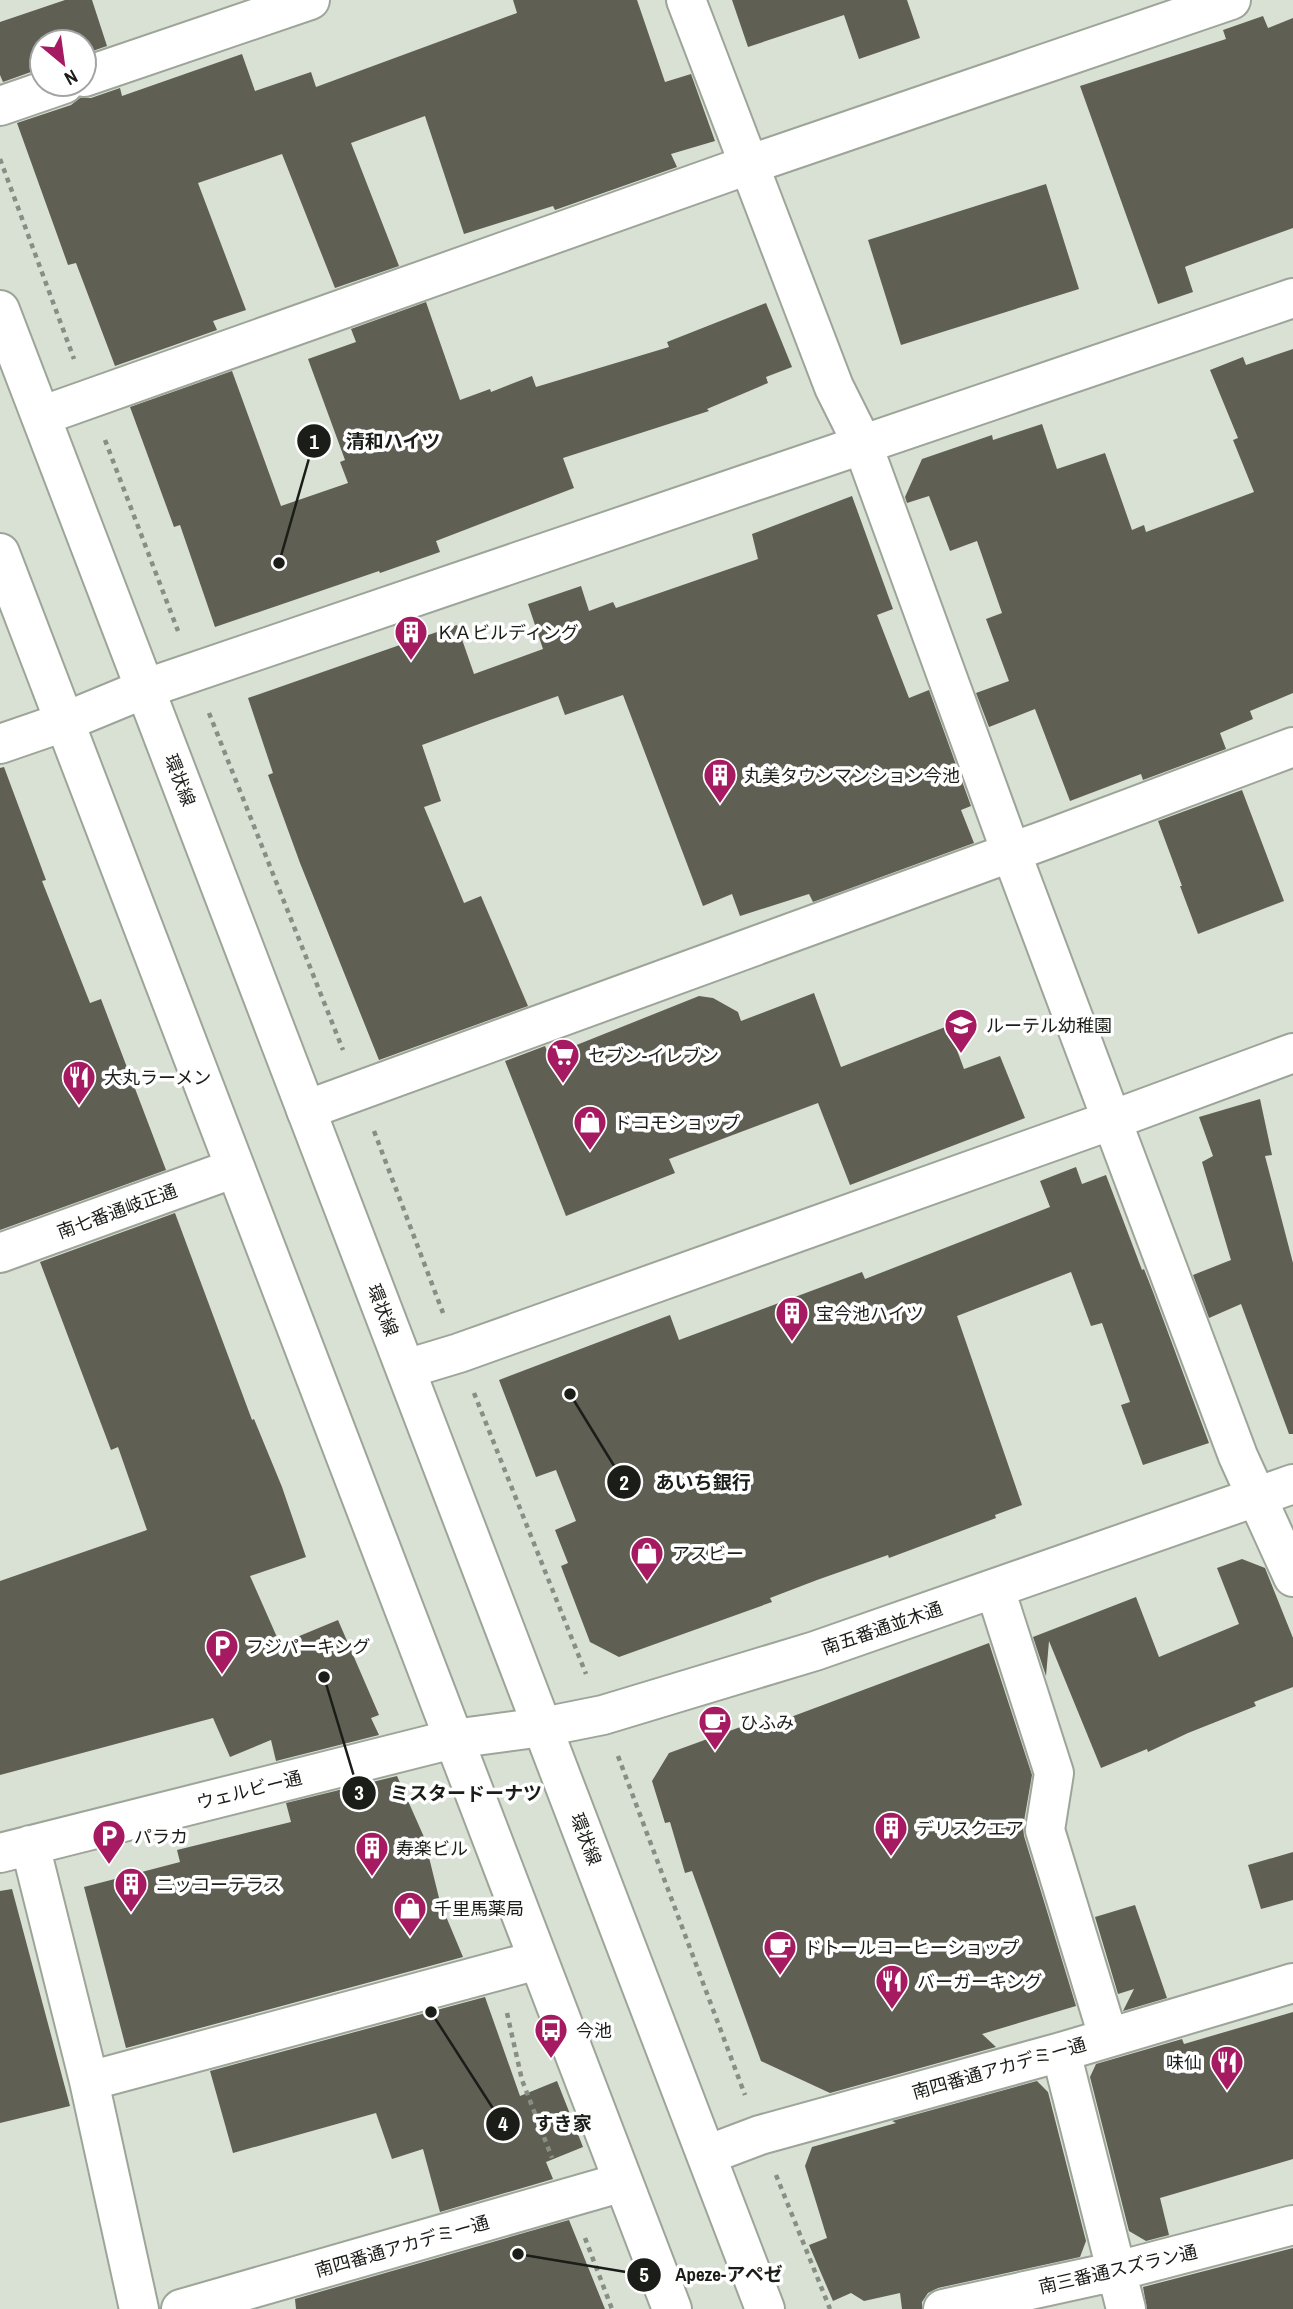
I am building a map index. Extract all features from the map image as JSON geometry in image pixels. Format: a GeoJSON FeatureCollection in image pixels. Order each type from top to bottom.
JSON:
{"type":"FeatureCollection","features":[{"type":"Feature","properties":{"kind":"street"},"geometry":{"type":"LineString","coordinates":[[98,72],[310,0]]}},
{"type":"Feature","properties":{"kind":"street"},"geometry":{"type":"LineString","coordinates":[[686,0],[834,387],[862,443],[1011,852],[1233,1443],[1293,1577]]}},
{"type":"Feature","properties":{"kind":"street"},"geometry":{"type":"LineString","coordinates":[[41,416],[748,165],[1231,0]]}},
{"type":"Feature","properties":{"kind":"street"},"geometry":{"type":"LineString","coordinates":[[0,106],[28,96]]}},
{"type":"Feature","properties":{"kind":"street"},"geometry":{"type":"LineString","coordinates":[[0,744],[64,722],[144,689],[1293,298]]}},
{"type":"Feature","properties":{"kind":"street","name":"環状線"},"geometry":{"type":"LineString","coordinates":[[0,310],[765,2309]]}},
{"type":"Feature","properties":{"kind":"street"},"geometry":{"type":"LineString","coordinates":[[0,553],[672,2309]]}},
{"type":"Feature","properties":{"kind":"street"},"geometry":{"type":"LineString","coordinates":[[306,1110],[1293,747]]}},
{"type":"Feature","properties":{"kind":"street"},"geometry":{"type":"LineString","coordinates":[[406,1369],[484,1344],[1293,1054]]}},
{"type":"Feature","properties":{"kind":"street","name":"南七番通岐正通"},"geometry":{"type":"LineString","coordinates":[[0,1253],[235,1168]]}},
{"type":"Feature","properties":{"kind":"street","name":"南五番通並木通"},"geometry":{"type":"LineString","coordinates":[[500,1732],[603,1715],[815,1651],[1293,1485]]}},
{"type":"Feature","properties":{"kind":"street"},"geometry":{"type":"LineString","coordinates":[[995,1589],[1054,1773],[1045,1830],[1108,2036]]}},
{"type":"Feature","properties":{"kind":"street","name":"ウェルビー通"},"geometry":{"type":"LineString","coordinates":[[15,1849],[453,1739],[500,1732]]}},
{"type":"Feature","properties":{"kind":"street"},"geometry":{"type":"LineString","coordinates":[[15,1849],[89,2081],[139,2309]]}},
{"type":"Feature","properties":{"kind":"street"},"geometry":{"type":"LineString","coordinates":[[89,2081],[538,1960]]}},
{"type":"Feature","properties":{"kind":"street","name":"南四番通アカデミー通"},"geometry":{"type":"LineString","coordinates":[[707,2155],[760,2135],[1061,2052],[1293,1983]]}},
{"type":"Feature","properties":{"kind":"street"},"geometry":{"type":"LineString","coordinates":[[1061,2052],[1126,2309]]}},
{"type":"Feature","properties":{"kind":"street","name":"南四番通アカデミー通"},"geometry":{"type":"LineString","coordinates":[[181,2309],[270,2296],[623,2182]]}},
{"type":"Feature","properties":{"kind":"street","name":"南三番通スズラン通"},"geometry":{"type":"LineString","coordinates":[[943,2309],[1117,2271],[1293,2225]]}},
{"type":"Feature","properties":{"kind":"path"},"geometry":{"type":"LineString","coordinates":[[0,159],[76,362]]}},
{"type":"Feature","properties":{"kind":"path"},"geometry":{"type":"LineString","coordinates":[[102,433],[180,638]]}},
{"type":"Feature","properties":{"kind":"path"},"geometry":{"type":"LineString","coordinates":[[205,703],[344,1052]]}},
{"type":"Feature","properties":{"kind":"path"},"geometry":{"type":"LineString","coordinates":[[374,1130],[445,1317]]}},
{"type":"Feature","properties":{"kind":"path"},"geometry":{"type":"LineString","coordinates":[[471,1386],[588,1678]]}},
{"type":"Feature","properties":{"kind":"path"},"geometry":{"type":"LineString","coordinates":[[618,1755],[747,2100]]}},
{"type":"Feature","properties":{"kind":"path"},"geometry":{"type":"LineString","coordinates":[[505,2005],[522,2080],[554,2162]]}},
{"type":"Feature","properties":{"kind":"path"},"geometry":{"type":"LineString","coordinates":[[774,2171],[830,2309]]}},
{"type":"Feature","properties":{"kind":"path"},"geometry":{"type":"LineString","coordinates":[[580,2227],[612,2309]]}},
{"type":"Feature","properties":{"kind":"building"},"geometry":{"type":"Polygon","coordinates":[[[65,0],[92,0],[107,46],[98,49],[98,28],[28,28],[28,73],[3,82],[0,75],[0,22],[65,0]]]}},
{"type":"Feature","properties":{"kind":"building"},"geometry":{"type":"Polygon","coordinates":[[[513,0],[637,0],[665,82],[691,74],[715,141],[671,154],[677,167],[555,210],[553,206],[464,234],[425,116],[351,143],[399,266],[335,288],[282,154],[198,183],[246,310],[213,321],[217,330],[115,366],[76,263],[68,265],[17,123],[71,105],[80,98],[98,98],[98,96],[120,88],[122,96],[242,54],[255,91],[311,72],[316,87],[517,13],[513,0]]]}},
{"type":"Feature","properties":{"kind":"building"},"geometry":{"type":"Polygon","coordinates":[[[732,0],[907,0],[920,38],[859,59],[844,15],[748,47],[732,0]]]}},
{"type":"Feature","properties":{"kind":"building"},"geometry":{"type":"Polygon","coordinates":[[[1263,16],[1268,28],[1293,18],[1293,228],[1185,267],[1193,292],[1158,304],[1080,86],[1226,39],[1223,30],[1263,16]]]}},
{"type":"Feature","properties":{"kind":"building"},"geometry":{"type":"Polygon","coordinates":[[[1046,184],[1079,289],[901,345],[868,240],[1046,184]]]}},
{"type":"Feature","properties":{"kind":"building"},"geometry":{"type":"Polygon","coordinates":[[[426,302],[460,400],[490,389],[491,392],[532,376],[536,387],[669,347],[667,342],[766,303],[792,367],[766,377],[768,383],[707,409],[709,411],[563,458],[574,488],[436,541],[440,552],[215,627],[180,525],[174,527],[130,407],[232,371],[281,506],[348,483],[340,462],[345,460],[308,359],[356,342],[351,329],[426,302]]]}},
{"type":"Feature","properties":{"kind":"building"},"geometry":{"type":"Polygon","coordinates":[[[1293,349],[1293,693],[1250,711],[1253,719],[1220,733],[1226,749],[1143,780],[1141,774],[1070,801],[1035,709],[989,727],[976,693],[1009,681],[986,619],[1002,613],[977,541],[950,551],[929,496],[907,503],[905,497],[922,459],[992,435],[993,440],[1042,424],[1057,469],[1105,453],[1132,530],[1144,525],[1146,532],[1254,492],[1233,440],[1238,438],[1210,370],[1243,357],[1246,365],[1293,349]]]}},
{"type":"Feature","properties":{"kind":"building"},"geometry":{"type":"Polygon","coordinates":[[[852,496],[893,609],[877,615],[909,698],[929,690],[971,806],[961,810],[974,843],[813,902],[809,894],[740,916],[732,894],[703,906],[623,695],[565,715],[558,696],[490,720],[422,745],[441,801],[424,807],[464,903],[481,896],[528,1006],[379,1060],[300,863],[268,775],[273,773],[248,698],[457,625],[474,674],[543,649],[528,604],[581,586],[589,611],[613,602],[616,608],[758,559],[752,534],[852,496]]]}},
{"type":"Feature","properties":{"kind":"building"},"geometry":{"type":"Polygon","coordinates":[[[4,767],[46,880],[42,881],[90,1003],[101,999],[166,1170],[0,1230],[0,768],[4,767]]]}},
{"type":"Feature","properties":{"kind":"building"},"geometry":{"type":"Polygon","coordinates":[[[1242,790],[1284,901],[1198,934],[1158,821],[1242,790]]]}},
{"type":"Feature","properties":{"kind":"building"},"geometry":{"type":"Polygon","coordinates":[[[814,993],[841,1067],[948,1026],[964,1069],[1000,1056],[1025,1118],[850,1185],[818,1103],[669,1159],[675,1173],[566,1216],[505,1061],[545,1046],[549,1056],[699,996],[713,998],[738,1012],[741,1021],[814,993]]]}},
{"type":"Feature","properties":{"kind":"building"},"geometry":{"type":"Polygon","coordinates":[[[1260,1099],[1272,1155],[1265,1156],[1293,1263],[1293,1434],[1289,1434],[1241,1304],[1209,1318],[1193,1275],[1231,1260],[1202,1162],[1213,1156],[1199,1117],[1260,1099]]]}},
{"type":"Feature","properties":{"kind":"building"},"geometry":{"type":"Polygon","coordinates":[[[1076,1167],[1082,1184],[1106,1175],[1209,1443],[1143,1465],[1121,1405],[1130,1402],[1102,1323],[1091,1326],[1071,1272],[957,1316],[1022,1505],[995,1515],[996,1518],[889,1558],[888,1555],[817,1580],[770,1598],[772,1602],[619,1657],[590,1642],[561,1566],[568,1563],[555,1530],[576,1521],[556,1470],[536,1477],[499,1380],[670,1315],[679,1340],[862,1272],[865,1279],[1050,1207],[1040,1181],[1076,1167]]]}},
{"type":"Feature","properties":{"kind":"building"},"geometry":{"type":"Polygon","coordinates":[[[175,1213],[252,1420],[254,1419],[282,1487],[306,1557],[250,1576],[280,1644],[338,1620],[379,1715],[371,1718],[379,1735],[276,1761],[271,1740],[230,1757],[213,1718],[0,1775],[0,1581],[147,1530],[118,1447],[111,1450],[40,1262],[175,1213]]]}},
{"type":"Feature","properties":{"kind":"building"},"geometry":{"type":"Polygon","coordinates":[[[1242,1559],[1265,1568],[1293,1638],[1293,1687],[1254,1702],[1256,1706],[1148,1752],[1147,1749],[1101,1768],[1049,1641],[1046,1676],[1033,1637],[1136,1597],[1159,1657],[1239,1624],[1217,1568],[1242,1559]]]}},
{"type":"Feature","properties":{"kind":"building","name":"デリスクエア"},"geometry":{"type":"Polygon","coordinates":[[[989,1643],[1032,1775],[1023,1827],[1024,1836],[1076,2006],[982,2034],[996,2047],[830,2093],[761,2061],[692,1871],[685,1873],[670,1822],[665,1823],[652,1781],[669,1753],[754,1722],[756,1730],[989,1643]]]}},
{"type":"Feature","properties":{"kind":"building"},"geometry":{"type":"Polygon","coordinates":[[[397,1776],[424,1837],[440,1902],[463,1957],[126,2048],[84,1887],[180,1862],[177,1850],[291,1822],[286,1803],[397,1776]]]}},
{"type":"Feature","properties":{"kind":"building"},"geometry":{"type":"Polygon","coordinates":[[[1293,1852],[1293,1900],[1261,1909],[1248,1865],[1293,1852]]]}},
{"type":"Feature","properties":{"kind":"building"},"geometry":{"type":"Polygon","coordinates":[[[12,1889],[70,2106],[0,2123],[0,1891],[12,1889]]]}},
{"type":"Feature","properties":{"kind":"building"},"geometry":{"type":"Polygon","coordinates":[[[1135,1905],[1167,1998],[1123,2011],[1134,1989],[1118,1994],[1095,1917],[1135,1905]]]}},
{"type":"Feature","properties":{"kind":"building"},"geometry":{"type":"Polygon","coordinates":[[[485,1997],[520,2096],[557,2081],[583,2147],[546,2162],[553,2179],[440,2212],[423,2149],[392,2159],[376,2113],[233,2153],[210,2071],[485,1997]]]}},
{"type":"Feature","properties":{"kind":"building","name":"味仙"},"geometry":{"type":"Polygon","coordinates":[[[1293,2012],[1293,2159],[1160,2198],[1169,2235],[1146,2241],[1129,2231],[1090,2077],[1096,2064],[1182,2039],[1184,2044],[1293,2012]]]}},
{"type":"Feature","properties":{"kind":"building"},"geometry":{"type":"Polygon","coordinates":[[[1037,2081],[1048,2092],[1086,2241],[1080,2257],[938,2288],[928,2293],[922,2302],[922,2309],[902,2309],[900,2293],[864,2301],[851,2293],[833,2301],[809,2245],[827,2238],[805,2166],[812,2147],[896,2123],[892,2121],[1037,2081]]]}},
{"type":"Feature","properties":{"kind":"building"},"geometry":{"type":"Polygon","coordinates":[[[569,2220],[605,2309],[296,2309],[295,2299],[569,2220]]]}},
{"type":"Feature","properties":{"kind":"building"},"geometry":{"type":"Polygon","coordinates":[[[1293,2248],[1293,2309],[1147,2309],[1143,2287],[1293,2248]]]}},
{"type":"Feature","properties":{"kind":"place","name":"清和ハイツ"},"geometry":{"type":"Point","coordinates":[279,563]}},
{"type":"Feature","properties":{"kind":"place","name":"ＫＡビルディング"},"geometry":{"type":"Point","coordinates":[411,662]}},
{"type":"Feature","properties":{"kind":"place","name":"丸美タウンマンション今池"},"geometry":{"type":"Point","coordinates":[720,805]}},
{"type":"Feature","properties":{"kind":"place","name":"ルーテル幼稚園"},"geometry":{"type":"Point","coordinates":[961,1055]}},
{"type":"Feature","properties":{"kind":"place","name":"セブン-イレブン"},"geometry":{"type":"Point","coordinates":[563,1085]}},
{"type":"Feature","properties":{"kind":"place","name":"大丸ラーメン"},"geometry":{"type":"Point","coordinates":[79,1107]}},
{"type":"Feature","properties":{"kind":"place","name":"ドコモショップ"},"geometry":{"type":"Point","coordinates":[590,1152]}},
{"type":"Feature","properties":{"kind":"place","name":"宝今池ハイツ"},"geometry":{"type":"Point","coordinates":[792,1343]}},
{"type":"Feature","properties":{"kind":"place","name":"あいち銀行"},"geometry":{"type":"Point","coordinates":[570,1394]}},
{"type":"Feature","properties":{"kind":"place","name":"アスビー"},"geometry":{"type":"Point","coordinates":[647,1583]}},
{"type":"Feature","properties":{"kind":"place","name":"フジパーキング"},"geometry":{"type":"Point","coordinates":[222,1676]}},
{"type":"Feature","properties":{"kind":"place","name":"ミスタードーナツ"},"geometry":{"type":"Point","coordinates":[324,1677]}},
{"type":"Feature","properties":{"kind":"place","name":"ひふみ"},"geometry":{"type":"Point","coordinates":[715,1752]}},
{"type":"Feature","properties":{"kind":"place","name":"デリスクエア"},"geometry":{"type":"Point","coordinates":[891,1858]}},
{"type":"Feature","properties":{"kind":"place","name":"パラカ"},"geometry":{"type":"Point","coordinates":[109,1866]}},
{"type":"Feature","properties":{"kind":"place","name":"寿楽ビル"},"geometry":{"type":"Point","coordinates":[372,1878]}},
{"type":"Feature","properties":{"kind":"place","name":"ニッコーテラス"},"geometry":{"type":"Point","coordinates":[131,1914]}},
{"type":"Feature","properties":{"kind":"place","name":"千里馬薬局"},"geometry":{"type":"Point","coordinates":[410,1938]}},
{"type":"Feature","properties":{"kind":"place","name":"ドトールコーヒーショップ"},"geometry":{"type":"Point","coordinates":[780,1977]}},
{"type":"Feature","properties":{"kind":"place","name":"バーガーキング"},"geometry":{"type":"Point","coordinates":[892,2011]}},
{"type":"Feature","properties":{"kind":"place","name":"すき家"},"geometry":{"type":"Point","coordinates":[431,2012]}},
{"type":"Feature","properties":{"kind":"place","name":"今池"},"geometry":{"type":"Point","coordinates":[551,2060]}},
{"type":"Feature","properties":{"kind":"place","name":"味仙"},"geometry":{"type":"Point","coordinates":[1227,2092]}},
{"type":"Feature","properties":{"kind":"place","name":"Apeze-アペゼ"},"geometry":{"type":"Point","coordinates":[518,2254]}}]}
